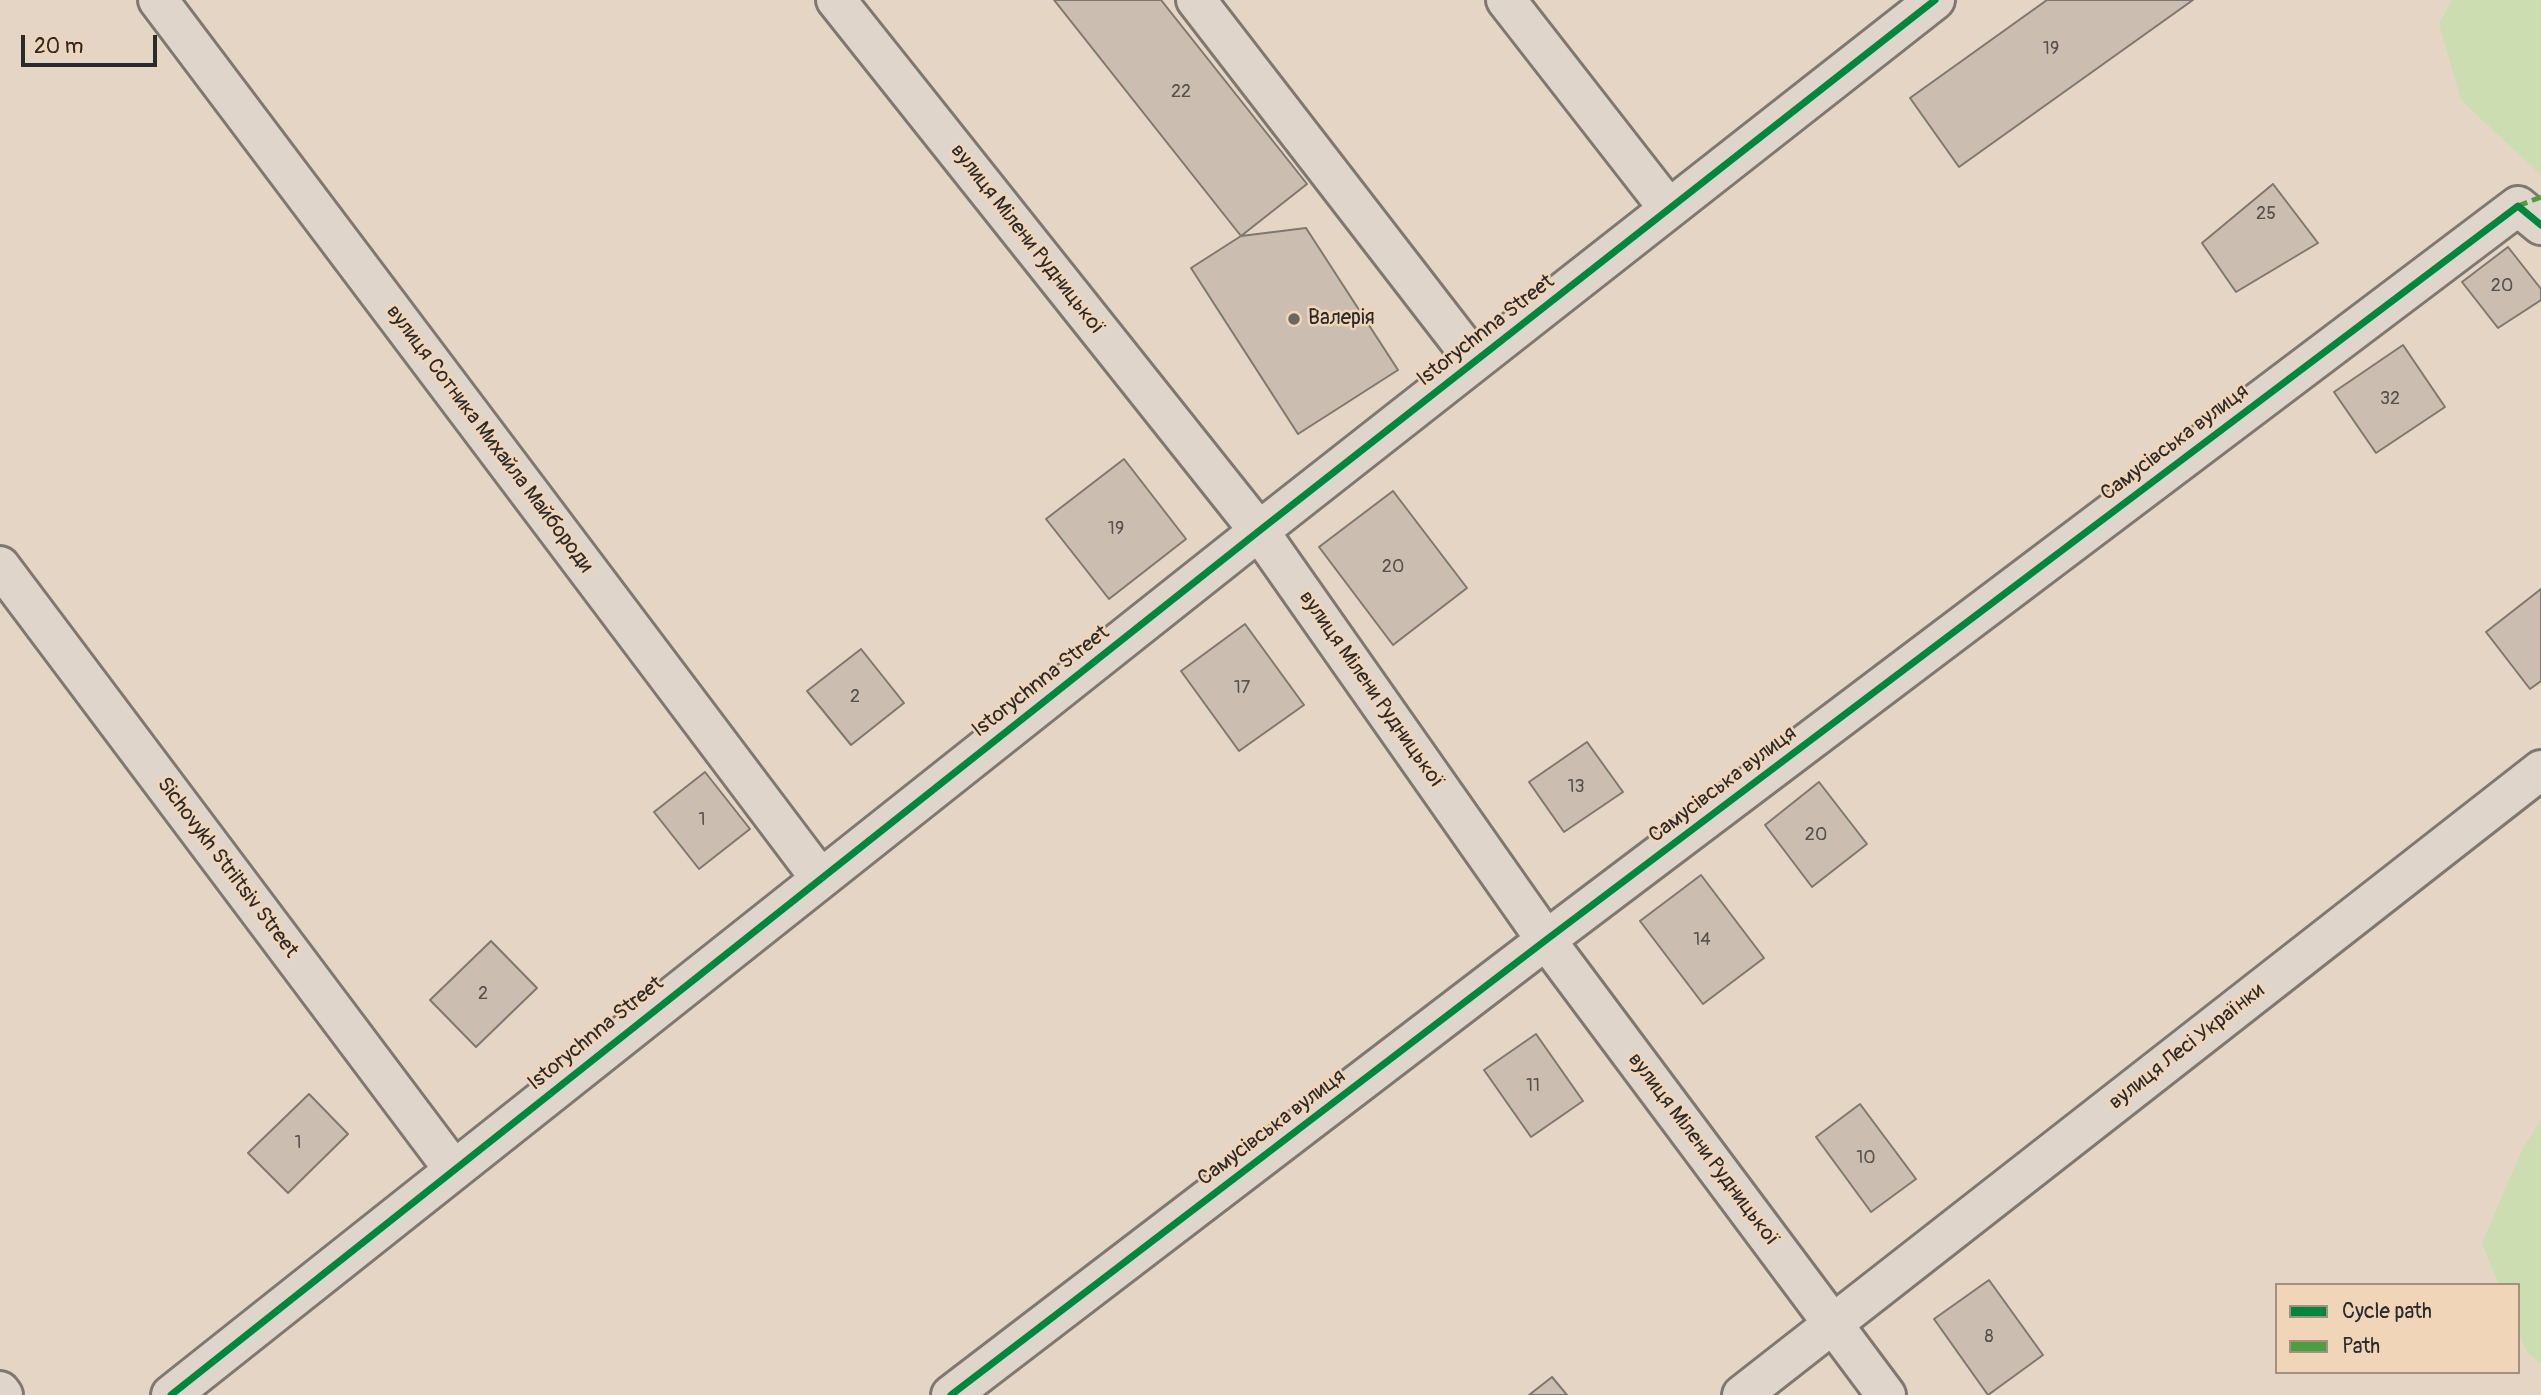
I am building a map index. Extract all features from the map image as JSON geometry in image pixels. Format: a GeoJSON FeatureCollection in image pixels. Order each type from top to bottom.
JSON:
{"type":"FeatureCollection","features":[{"type":"Feature","properties":{"kind":"street","name":"вулиця Сотника Михайла Майбороди"},"geometry":{"type":"LineString","coordinates":[[158,0],[820,878]]}},
{"type":"Feature","properties":{"kind":"street","name":"вулиця Мілени Рудницької"},"geometry":{"type":"LineString","coordinates":[[836,0],[1259,531],[1546,940],[1886,1395]]}},
{"type":"Feature","properties":{"kind":"street"},"geometry":{"type":"LineString","coordinates":[[1196,0],[1475,361]]}},
{"type":"Feature","properties":{"kind":"street"},"geometry":{"type":"LineString","coordinates":[[1506,0],[1669,209]]}},
{"type":"Feature","properties":{"kind":"street","name":"Istorychnna Street"},"geometry":{"type":"LineString","coordinates":[[171,1395],[820,878],[1935,0]]}},
{"type":"Feature","properties":{"kind":"street","name":"Самусівська вулиця"},"geometry":{"type":"LineString","coordinates":[[951,1395],[1546,940],[2530,215]]}},
{"type":"Feature","properties":{"kind":"street","name":"Sichovykh Striltsiv Street"},"geometry":{"type":"LineString","coordinates":[[0,566],[454,1170]]}},
{"type":"Feature","properties":{"kind":"street","name":"вулиця Лесі Українки"},"geometry":{"type":"LineString","coordinates":[[1742,1395],[2541,770]]}},
{"type":"Feature","properties":{"kind":"green space"},"geometry":{"type":"Polygon","coordinates":[[[2452,0],[2541,0],[2541,175],[2461,100],[2439,24],[2452,0]]]}},
{"type":"Feature","properties":{"kind":"green space"},"geometry":{"type":"Polygon","coordinates":[[[2541,1120],[2541,1364],[2527,1352],[2520,1336],[2520,1283],[2498,1283],[2482,1243],[2521,1152],[2541,1120]]]}},
{"type":"Feature","properties":{"kind":"building"},"geometry":{"type":"Polygon","coordinates":[[[1054,0],[1161,0],[1307,184],[1241,236],[1054,0]]]}},
{"type":"Feature","properties":{"kind":"building"},"geometry":{"type":"Polygon","coordinates":[[[2047,0],[2193,0],[1959,167],[1910,98],[2047,0]]]}},
{"type":"Feature","properties":{"kind":"building"},"geometry":{"type":"Polygon","coordinates":[[[2273,184],[2318,243],[2236,292],[2202,243],[2273,184]]]}},
{"type":"Feature","properties":{"kind":"building","name":"Валерія"},"geometry":{"type":"Polygon","coordinates":[[[1306,228],[1398,370],[1298,434],[1191,268],[1241,236],[1306,228]]]}},
{"type":"Feature","properties":{"kind":"building"},"geometry":{"type":"Polygon","coordinates":[[[2508,247],[2541,289],[2541,300],[2498,328],[2462,282],[2508,247]]]}},
{"type":"Feature","properties":{"kind":"building"},"geometry":{"type":"Polygon","coordinates":[[[2403,345],[2445,407],[2376,453],[2334,392],[2403,345]]]}},
{"type":"Feature","properties":{"kind":"building"},"geometry":{"type":"Polygon","coordinates":[[[1124,459],[1186,539],[1109,599],[1046,519],[1124,459]]]}},
{"type":"Feature","properties":{"kind":"building"},"geometry":{"type":"Polygon","coordinates":[[[1393,491],[1467,588],[1393,645],[1319,547],[1393,491]]]}},
{"type":"Feature","properties":{"kind":"building"},"geometry":{"type":"Polygon","coordinates":[[[2541,589],[2541,681],[2530,689],[2486,632],[2541,589]]]}},
{"type":"Feature","properties":{"kind":"building"},"geometry":{"type":"Polygon","coordinates":[[[1245,624],[1304,705],[1239,751],[1181,671],[1245,624]]]}},
{"type":"Feature","properties":{"kind":"building"},"geometry":{"type":"Polygon","coordinates":[[[861,649],[904,703],[851,745],[807,691],[861,649]]]}},
{"type":"Feature","properties":{"kind":"building"},"geometry":{"type":"Polygon","coordinates":[[[1587,742],[1623,792],[1564,832],[1529,782],[1587,742]]]}},
{"type":"Feature","properties":{"kind":"building"},"geometry":{"type":"Polygon","coordinates":[[[705,772],[750,829],[699,869],[654,812],[705,772]]]}},
{"type":"Feature","properties":{"kind":"building"},"geometry":{"type":"Polygon","coordinates":[[[1819,782],[1867,844],[1812,887],[1765,825],[1819,782]]]}},
{"type":"Feature","properties":{"kind":"building"},"geometry":{"type":"Polygon","coordinates":[[[1701,875],[1764,958],[1703,1004],[1640,921],[1701,875]]]}},
{"type":"Feature","properties":{"kind":"building"},"geometry":{"type":"Polygon","coordinates":[[[491,941],[537,988],[476,1047],[430,1000],[491,941]]]}},
{"type":"Feature","properties":{"kind":"building"},"geometry":{"type":"Polygon","coordinates":[[[1536,1034],[1583,1101],[1531,1137],[1484,1070],[1536,1034]]]}},
{"type":"Feature","properties":{"kind":"building"},"geometry":{"type":"Polygon","coordinates":[[[309,1094],[348,1134],[288,1193],[248,1153],[309,1094]]]}},
{"type":"Feature","properties":{"kind":"building"},"geometry":{"type":"Polygon","coordinates":[[[1860,1104],[1916,1179],[1871,1212],[1816,1137],[1860,1104]]]}},
{"type":"Feature","properties":{"kind":"building"},"geometry":{"type":"Polygon","coordinates":[[[1989,1280],[2043,1355],[1988,1395],[1934,1319],[1989,1280]]]}},
{"type":"Feature","properties":{"kind":"building"},"geometry":{"type":"Polygon","coordinates":[[[1552,1377],[1567,1395],[1529,1395],[1552,1377]]]}},
{"type":"Feature","properties":{"kind":"marked path"},"geometry":{"type":"LineString","coordinates":[[2518,206],[2541,197]]}},
{"type":"Feature","properties":{"kind":"cycle path"},"geometry":{"type":"LineString","coordinates":[[171,1395],[1259,531],[1935,0]]}},
{"type":"Feature","properties":{"kind":"cycle path"},"geometry":{"type":"LineString","coordinates":[[951,1395],[1546,940],[2518,206],[2541,225]]}},
{"type":"Feature","properties":{"kind":"place","name":"Валерія"},"geometry":{"type":"Point","coordinates":[1294,319]}}]}
